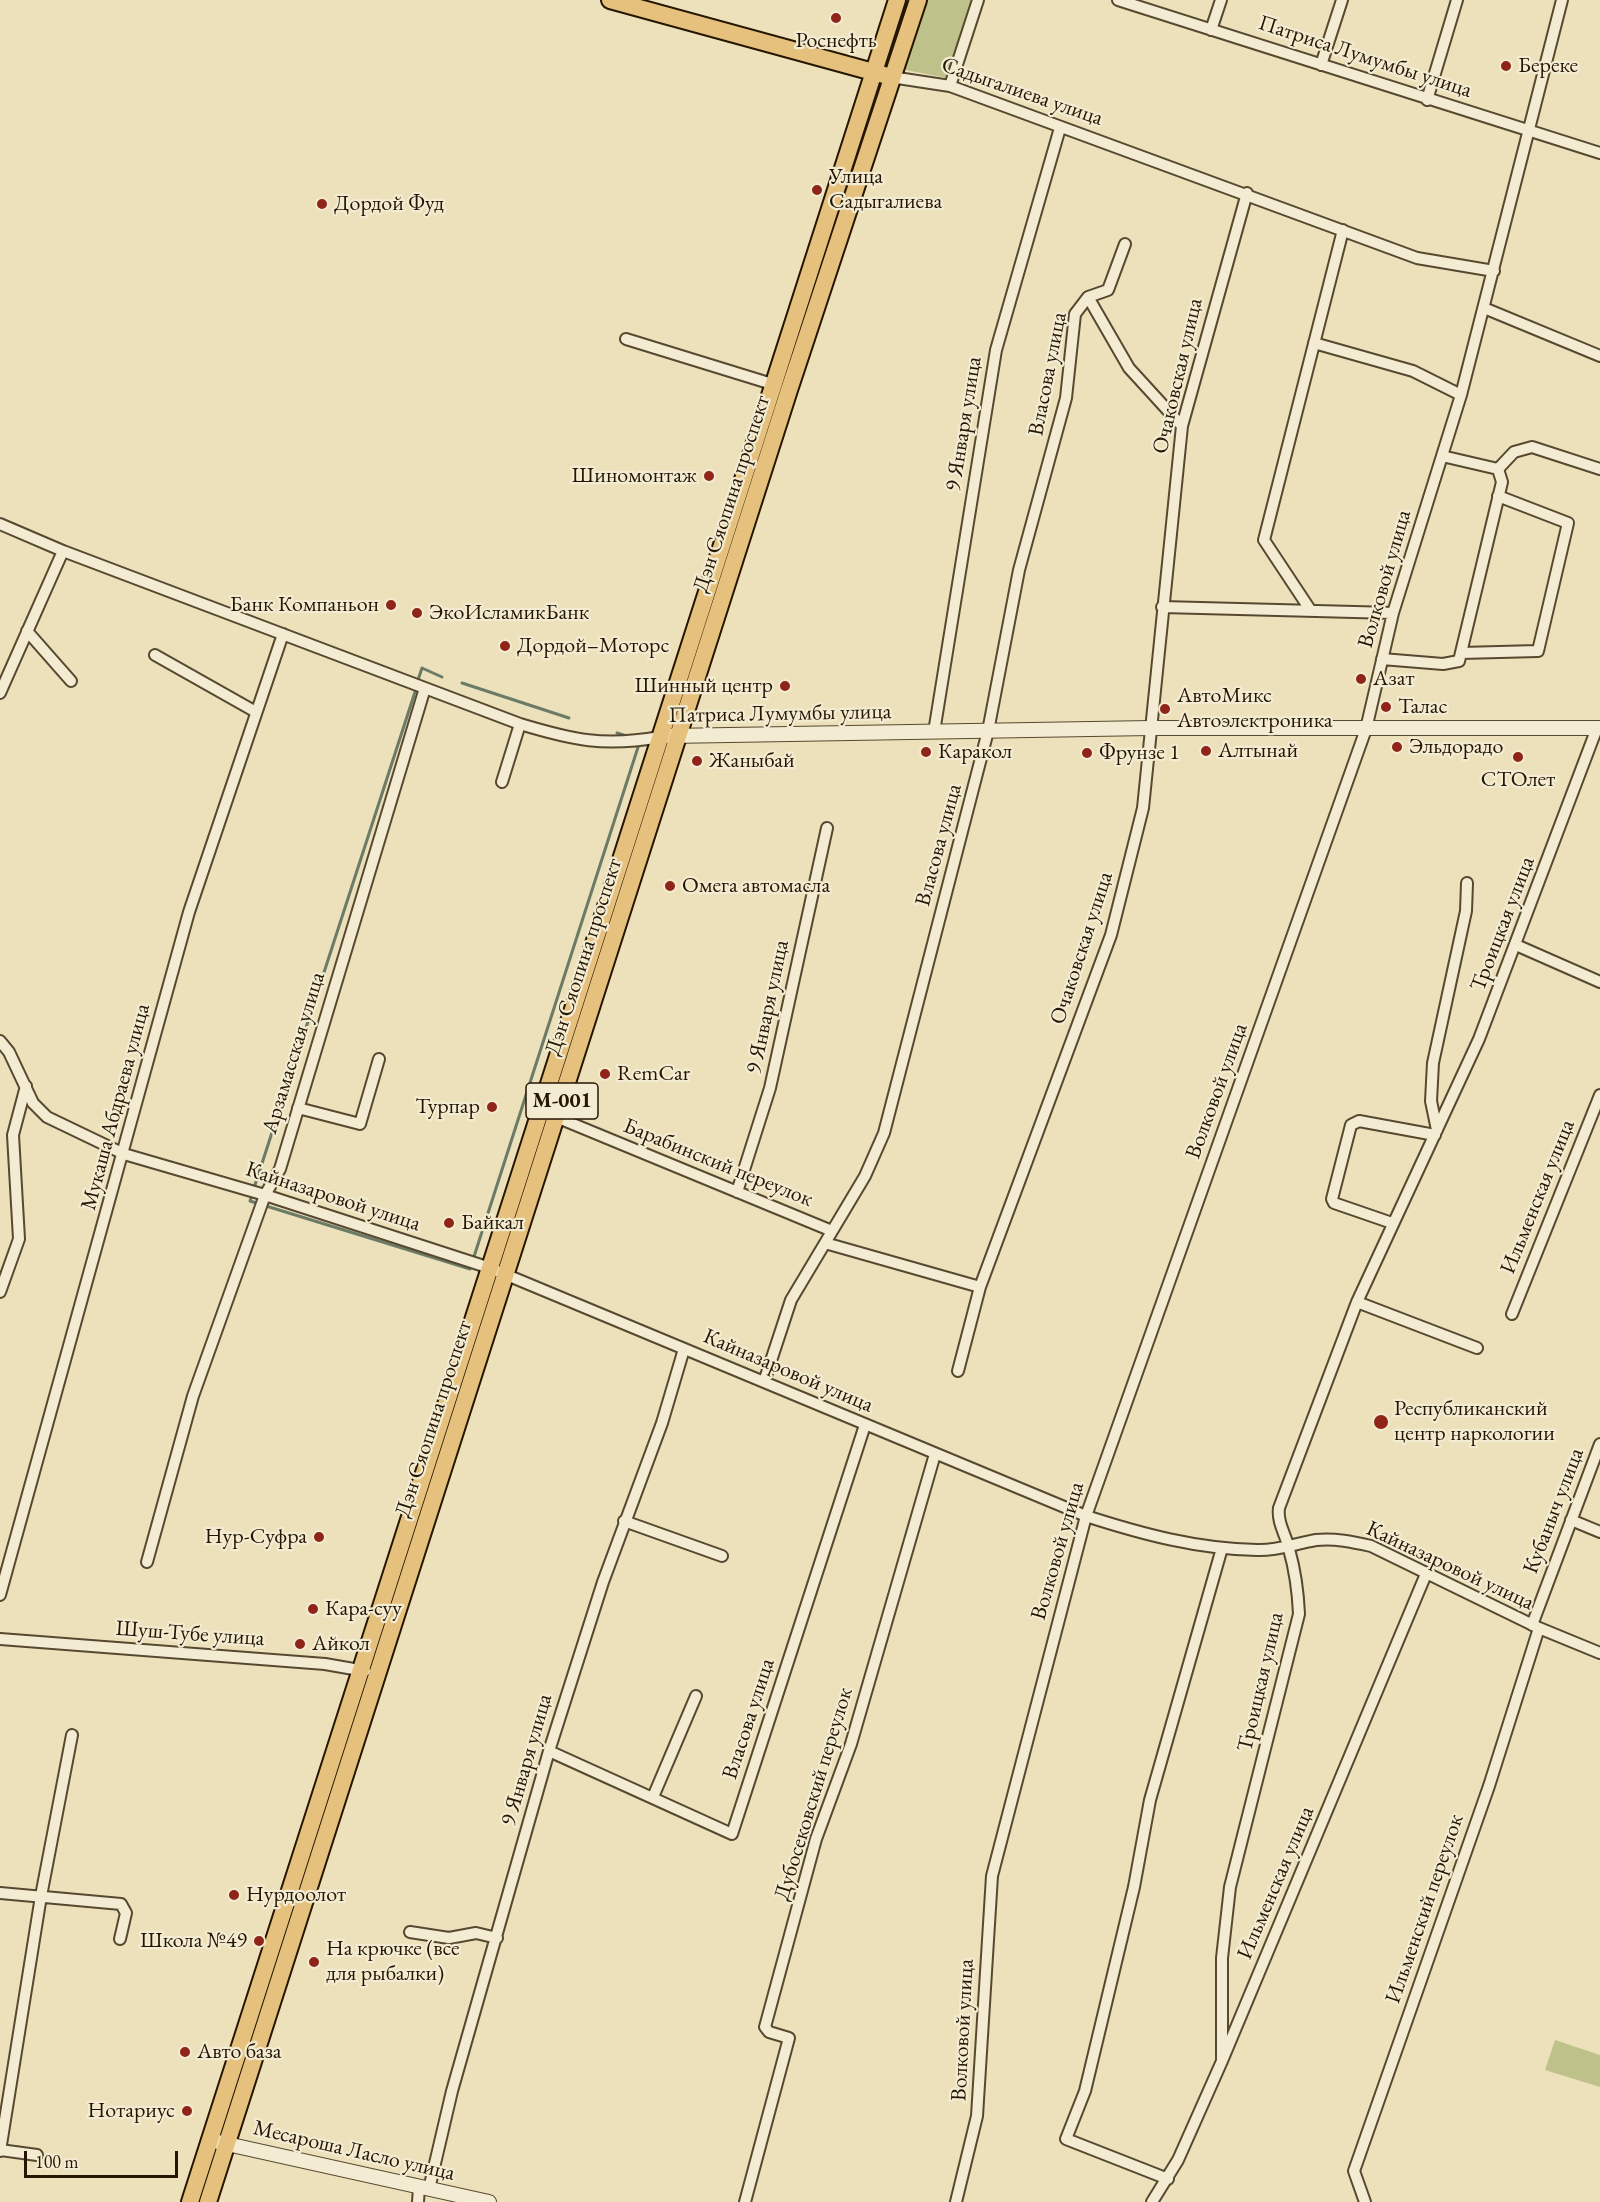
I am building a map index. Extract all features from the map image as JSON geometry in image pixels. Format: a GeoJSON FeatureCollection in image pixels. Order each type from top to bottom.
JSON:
{"type":"FeatureCollection","features":[{"type":"Feature","properties":{"kind":"main road","name":"Садыгалиева улица"},"geometry":{"type":"LineString","coordinates":[[610,0],[891,77]]}},
{"type":"Feature","properties":{"kind":"main road","name":"Дэн Сяопина проспект"},"geometry":{"type":"LineString","coordinates":[[190,2202],[219,2142],[376,1675],[580,989],[772,384],[897,0]]}},
{"type":"Feature","properties":{"kind":"main road","name":"Дэн Сяопина проспект"},"geometry":{"type":"LineString","coordinates":[[208,2202],[219,2142],[359,1669],[497,1270],[556,1117],[677,736],[918,0]]}},
{"type":"Feature","properties":{"kind":"main road"},"geometry":{"type":"LineString","coordinates":[[580,989],[596,994]]}},
{"type":"Feature","properties":{"kind":"street"},"geometry":{"type":"LineString","coordinates":[[950,86],[978,0]]}},
{"type":"Feature","properties":{"kind":"street","name":"Патриса Лумумбы улица"},"geometry":{"type":"LineString","coordinates":[[1118,0],[1427,100],[1600,153]]}},
{"type":"Feature","properties":{"kind":"street"},"geometry":{"type":"LineString","coordinates":[[1211,30],[1221,0]]}},
{"type":"Feature","properties":{"kind":"street"},"geometry":{"type":"LineString","coordinates":[[1321,65],[1342,0]]}},
{"type":"Feature","properties":{"kind":"street"},"geometry":{"type":"LineString","coordinates":[[1427,100],[1457,0]]}},
{"type":"Feature","properties":{"kind":"street","name":"Волковой улица"},"geometry":{"type":"LineString","coordinates":[[956,2202],[977,2116],[992,1876],[1086,1516],[1366,729],[1393,613],[1461,395],[1562,0]]}},
{"type":"Feature","properties":{"kind":"street","name":"Садыгалиева улица"},"geometry":{"type":"LineString","coordinates":[[891,77],[950,86],[1417,258],[1494,271]]}},
{"type":"Feature","properties":{"kind":"street","name":"9 Января улица"},"geometry":{"type":"LineString","coordinates":[[934,732],[996,350],[1060,128]]}},
{"type":"Feature","properties":{"kind":"street","name":"Очаковская улица"},"geometry":{"type":"LineString","coordinates":[[958,1371],[980,1287],[1111,934],[1143,808],[1182,426],[1247,194]]}},
{"type":"Feature","properties":{"kind":"street"},"geometry":{"type":"LineString","coordinates":[[1311,611],[1264,540],[1343,230]]}},
{"type":"Feature","properties":{"kind":"street","name":"Власова улица"},"geometry":{"type":"LineString","coordinates":[[764,1382],[791,1300],[865,1176],[884,1132],[988,731],[1020,570],[1066,398],[1075,314],[1088,297],[1108,290],[1125,244]]}},
{"type":"Feature","properties":{"kind":"street","name":"Власова улица"},"geometry":{"type":"LineString","coordinates":[[1088,297],[1129,368],[1182,426]]}},
{"type":"Feature","properties":{"kind":"street"},"geometry":{"type":"LineString","coordinates":[[1484,308],[1600,356]]}},
{"type":"Feature","properties":{"kind":"street"},"geometry":{"type":"LineString","coordinates":[[626,339],[772,384]]}},
{"type":"Feature","properties":{"kind":"street"},"geometry":{"type":"LineString","coordinates":[[1314,343],[1413,371],[1461,395]]}},
{"type":"Feature","properties":{"kind":"street"},"geometry":{"type":"LineString","coordinates":[[1498,470],[1514,452],[1532,447],[1600,469]]}},
{"type":"Feature","properties":{"kind":"street"},"geometry":{"type":"LineString","coordinates":[[1442,456],[1498,470]]}},
{"type":"Feature","properties":{"kind":"street"},"geometry":{"type":"LineString","coordinates":[[1382,659],[1443,664],[1459,662],[1502,482],[1498,470]]}},
{"type":"Feature","properties":{"kind":"street"},"geometry":{"type":"LineString","coordinates":[[1461,653],[1539,651],[1568,523],[1498,496]]}},
{"type":"Feature","properties":{"kind":"street","name":"Патриса Лумумбы улица"},"geometry":{"type":"LineString","coordinates":[[0,524],[63,551],[520,724],[576,741],[627,742],[677,736],[1151,728],[1598,728]]}},
{"type":"Feature","properties":{"kind":"street"},"geometry":{"type":"LineString","coordinates":[[0,693],[63,551]]}},
{"type":"Feature","properties":{"kind":"street"},"geometry":{"type":"LineString","coordinates":[[1162,607],[1393,613]]}},
{"type":"Feature","properties":{"kind":"street"},"geometry":{"type":"LineString","coordinates":[[27,631],[71,681]]}},
{"type":"Feature","properties":{"kind":"street","name":"Мукаша Абдраева улица"},"geometry":{"type":"LineString","coordinates":[[0,1595],[124,1154],[189,912],[283,634]]}},
{"type":"Feature","properties":{"kind":"street"},"geometry":{"type":"LineString","coordinates":[[155,655],[256,712]]}},
{"type":"Feature","properties":{"kind":"street","name":"Арзамасская улица"},"geometry":{"type":"LineString","coordinates":[[147,1562],[193,1396],[265,1195],[280,1169],[425,688]]}},
{"type":"Feature","properties":{"kind":"street"},"geometry":{"type":"LineString","coordinates":[[502,782],[520,724]]}},
{"type":"Feature","properties":{"kind":"street","name":"Троицкая улица"},"geometry":{"type":"LineString","coordinates":[[1222,2061],[1222,1958],[1230,1887],[1299,1614],[1296,1578],[1289,1546],[1278,1520],[1279,1508],[1357,1302],[1479,1040],[1598,728]]}},
{"type":"Feature","properties":{"kind":"street","name":"9 Января улица"},"geometry":{"type":"LineString","coordinates":[[737,1192],[770,1088],[827,828]]}},
{"type":"Feature","properties":{"kind":"street","name":"Троицкая улица"},"geometry":{"type":"LineString","coordinates":[[1436,1132],[1431,1101],[1433,1063],[1466,911],[1467,883]]}},
{"type":"Feature","properties":{"kind":"street"},"geometry":{"type":"LineString","coordinates":[[1516,945],[1600,982]]}},
{"type":"Feature","properties":{"kind":"street","name":"Кайназаровой улица"},"geometry":{"type":"LineString","coordinates":[[0,1041],[9,1052],[33,1103],[47,1117],[124,1154],[265,1195],[497,1270],[1086,1516],[1152,1538],[1222,1548],[1260,1550],[1318,1540],[1345,1540],[1371,1546],[1536,1627],[1600,1653]]}},
{"type":"Feature","properties":{"kind":"street"},"geometry":{"type":"LineString","coordinates":[[298,1108],[360,1124],[379,1059]]}},
{"type":"Feature","properties":{"kind":"street"},"geometry":{"type":"LineString","coordinates":[[0,1292],[19,1239],[13,1135],[26,1086]]}},
{"type":"Feature","properties":{"kind":"street","name":"Ильменская улица"},"geometry":{"type":"LineString","coordinates":[[1512,1314],[1600,1095]]}},
{"type":"Feature","properties":{"kind":"street","name":"Барабинский переулок"},"geometry":{"type":"LineString","coordinates":[[556,1117],[832,1231]]}},
{"type":"Feature","properties":{"kind":"street"},"geometry":{"type":"LineString","coordinates":[[1392,1223],[1334,1203],[1332,1199],[1351,1125],[1359,1120],[1436,1132]]}},
{"type":"Feature","properties":{"kind":"street"},"geometry":{"type":"LineString","coordinates":[[825,1243],[980,1287]]}},
{"type":"Feature","properties":{"kind":"street"},"geometry":{"type":"LineString","coordinates":[[1357,1302],[1477,1348]]}},
{"type":"Feature","properties":{"kind":"street","name":"9 Января улица"},"geometry":{"type":"LineString","coordinates":[[418,2202],[497,1938],[549,1751],[624,1521],[662,1423],[684,1349]]}},
{"type":"Feature","properties":{"kind":"street","name":"Власова улица"},"geometry":{"type":"LineString","coordinates":[[549,1751],[732,1834],[865,1425]]}},
{"type":"Feature","properties":{"kind":"street","name":"Кубаныч улица"},"geometry":{"type":"LineString","coordinates":[[1536,1627],[1571,1520],[1600,1444]]}},
{"type":"Feature","properties":{"kind":"street","name":"Дубосековский переулок"},"geometry":{"type":"LineString","coordinates":[[745,2202],[789,2038],[769,2032],[765,2027],[816,1839],[851,1744],[935,1454]]}},
{"type":"Feature","properties":{"kind":"street"},"geometry":{"type":"LineString","coordinates":[[1571,1520],[1600,1532]]}},
{"type":"Feature","properties":{"kind":"street"},"geometry":{"type":"LineString","coordinates":[[624,1521],[722,1556]]}},
{"type":"Feature","properties":{"kind":"street"},"geometry":{"type":"LineString","coordinates":[[1168,2179],[1066,2139],[1085,2091],[1134,1887],[1150,1800],[1222,1548]]}},
{"type":"Feature","properties":{"kind":"street","name":"Ильменская улица"},"geometry":{"type":"LineString","coordinates":[[1152,2202],[1168,2179],[1222,2061],[1426,1574]]}},
{"type":"Feature","properties":{"kind":"street","name":"Ильменский переулок"},"geometry":{"type":"LineString","coordinates":[[1365,2202],[1354,2171],[1489,1786],[1536,1627]]}},
{"type":"Feature","properties":{"kind":"street","name":"Шуш-Тубе улица"},"geometry":{"type":"LineString","coordinates":[[0,1639],[359,1669],[376,1675]]}},
{"type":"Feature","properties":{"kind":"street"},"geometry":{"type":"LineString","coordinates":[[653,1797],[696,1696]]}},
{"type":"Feature","properties":{"kind":"street"},"geometry":{"type":"LineString","coordinates":[[37,2155],[0,2151],[41,1896],[72,1735]]}},
{"type":"Feature","properties":{"kind":"street"},"geometry":{"type":"LineString","coordinates":[[0,1893],[121,1904],[126,1912],[120,1939]]}},
{"type":"Feature","properties":{"kind":"street"},"geometry":{"type":"LineString","coordinates":[[410,1932],[449,1938],[476,1933],[497,1938]]}},
{"type":"Feature","properties":{"kind":"street","name":"Месароша Ласло улица"},"geometry":{"type":"LineString","coordinates":[[219,2142],[489,2202]]}},
{"type":"Feature","properties":{"kind":"green space"},"geometry":{"type":"Polygon","coordinates":[[[922,0],[972,0],[947,78],[901,69],[922,0]]]}},
{"type":"Feature","properties":{"kind":"green space"},"geometry":{"type":"Polygon","coordinates":[[[1555,2040],[1600,2055],[1600,2087],[1545,2070],[1555,2040]]]}},
{"type":"Feature","properties":{"kind":"waterway"},"geometry":{"type":"LineString","coordinates":[[418,680],[422,668],[442,677]]}},
{"type":"Feature","properties":{"kind":"waterway"},"geometry":{"type":"LineString","coordinates":[[462,683],[569,718]]}},
{"type":"Feature","properties":{"kind":"waterway"},"geometry":{"type":"LineString","coordinates":[[254,1188],[415,692]]}},
{"type":"Feature","properties":{"kind":"waterway"},"geometry":{"type":"LineString","coordinates":[[617,733],[630,737]]}},
{"type":"Feature","properties":{"kind":"waterway"},"geometry":{"type":"LineString","coordinates":[[252,1195],[250,1201],[470,1269],[640,741]]}},
{"type":"Feature","properties":{"kind":"place","name":"Роснефть"},"geometry":{"type":"Point","coordinates":[836,18]}},
{"type":"Feature","properties":{"kind":"place","name":"Береке"},"geometry":{"type":"Point","coordinates":[1506,66]}},
{"type":"Feature","properties":{"kind":"place","name":"Улица Садыгалиева"},"geometry":{"type":"Point","coordinates":[817,190]}},
{"type":"Feature","properties":{"kind":"place","name":"Дордой Фуд"},"geometry":{"type":"Point","coordinates":[322,204]}},
{"type":"Feature","properties":{"kind":"place","name":"Шиномонтаж"},"geometry":{"type":"Point","coordinates":[709,476]}},
{"type":"Feature","properties":{"kind":"place","name":"Банк Компаньон"},"geometry":{"type":"Point","coordinates":[391,605]}},
{"type":"Feature","properties":{"kind":"place","name":"ЭкоИсламикБанк"},"geometry":{"type":"Point","coordinates":[417,613]}},
{"type":"Feature","properties":{"kind":"place","name":"Дордой–Моторс"},"geometry":{"type":"Point","coordinates":[505,646]}},
{"type":"Feature","properties":{"kind":"place","name":"Азат"},"geometry":{"type":"Point","coordinates":[1361,679]}},
{"type":"Feature","properties":{"kind":"place","name":"Шинный центр"},"geometry":{"type":"Point","coordinates":[785,686]}},
{"type":"Feature","properties":{"kind":"place","name":"Талас"},"geometry":{"type":"Point","coordinates":[1386,707]}},
{"type":"Feature","properties":{"kind":"place","name":"АвтоМикс Автоэлектроника"},"geometry":{"type":"Point","coordinates":[1165,709]}},
{"type":"Feature","properties":{"kind":"place","name":"Эльдорадо"},"geometry":{"type":"Point","coordinates":[1397,747]}},
{"type":"Feature","properties":{"kind":"place","name":"Алтынай"},"geometry":{"type":"Point","coordinates":[1206,751]}},
{"type":"Feature","properties":{"kind":"place","name":"Каракол"},"geometry":{"type":"Point","coordinates":[926,752]}},
{"type":"Feature","properties":{"kind":"place","name":"Фрунзе 1"},"geometry":{"type":"Point","coordinates":[1087,753]}},
{"type":"Feature","properties":{"kind":"place","name":"СТОлет"},"geometry":{"type":"Point","coordinates":[1518,757]}},
{"type":"Feature","properties":{"kind":"place","name":"Жаныбай"},"geometry":{"type":"Point","coordinates":[697,761]}},
{"type":"Feature","properties":{"kind":"place","name":"Омега автомасла"},"geometry":{"type":"Point","coordinates":[670,886]}},
{"type":"Feature","properties":{"kind":"place","name":"RemCar"},"geometry":{"type":"Point","coordinates":[605,1074]}},
{"type":"Feature","properties":{"kind":"place","name":"Турпар"},"geometry":{"type":"Point","coordinates":[492,1107]}},
{"type":"Feature","properties":{"kind":"place","name":"Байкал"},"geometry":{"type":"Point","coordinates":[449,1223]}},
{"type":"Feature","properties":{"kind":"place","name":"Республиканский центр наркологии"},"geometry":{"type":"Point","coordinates":[1381,1422]}},
{"type":"Feature","properties":{"kind":"place","name":"Нур-Суфра"},"geometry":{"type":"Point","coordinates":[319,1537]}},
{"type":"Feature","properties":{"kind":"place","name":"Кара-суу"},"geometry":{"type":"Point","coordinates":[313,1609]}},
{"type":"Feature","properties":{"kind":"place","name":"Айкол"},"geometry":{"type":"Point","coordinates":[300,1644]}},
{"type":"Feature","properties":{"kind":"place","name":"Нурдоолот"},"geometry":{"type":"Point","coordinates":[234,1895]}},
{"type":"Feature","properties":{"kind":"place","name":"Школа №49"},"geometry":{"type":"Point","coordinates":[259,1941]}},
{"type":"Feature","properties":{"kind":"place","name":"На крючке (все для рыбалки)"},"geometry":{"type":"Point","coordinates":[314,1962]}},
{"type":"Feature","properties":{"kind":"place","name":"Авто база"},"geometry":{"type":"Point","coordinates":[185,2052]}},
{"type":"Feature","properties":{"kind":"place","name":"Нотариус"},"geometry":{"type":"Point","coordinates":[187,2111]}}]}
